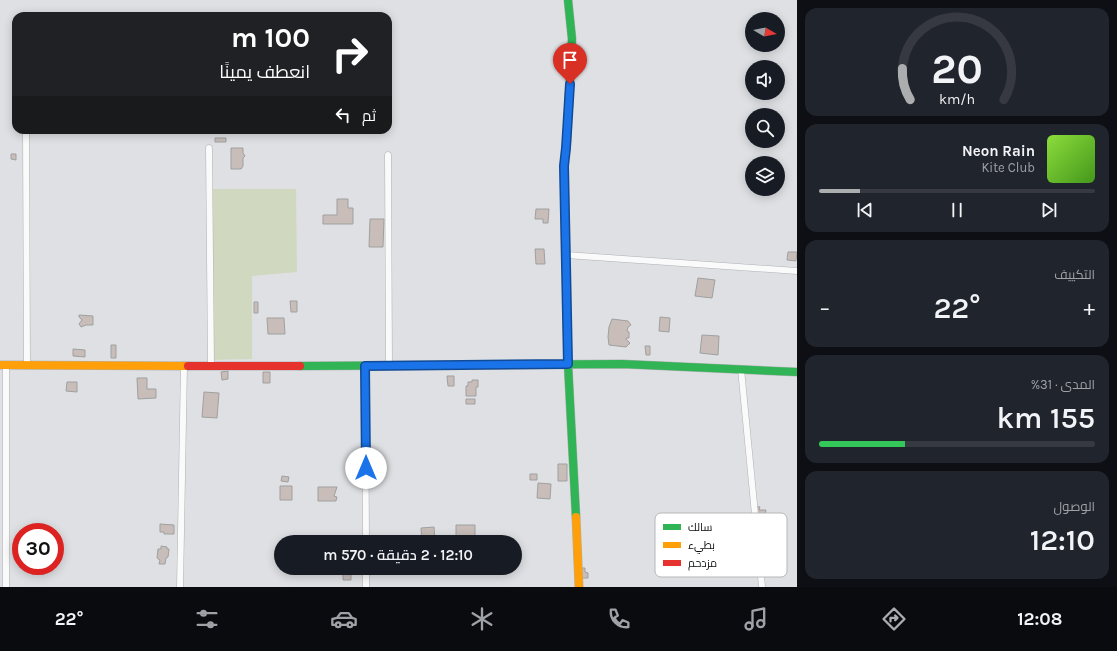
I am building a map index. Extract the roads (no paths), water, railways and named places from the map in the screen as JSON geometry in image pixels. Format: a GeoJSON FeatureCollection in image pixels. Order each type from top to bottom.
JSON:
{"type":"FeatureCollection","features":[{"type":"Feature","properties":{"kind":"street"},"geometry":{"type":"LineString","coordinates":[[568,0],[572,39],[564,166],[568,364],[579,587]]}},
{"type":"Feature","properties":{"kind":"street"},"geometry":{"type":"LineString","coordinates":[[26,134],[27,365]]}},
{"type":"Feature","properties":{"kind":"street"},"geometry":{"type":"LineString","coordinates":[[209,148],[211,365]]}},
{"type":"Feature","properties":{"kind":"street"},"geometry":{"type":"LineString","coordinates":[[388,155],[389,365]]}},
{"type":"Feature","properties":{"kind":"street"},"geometry":{"type":"LineString","coordinates":[[566,255],[797,271]]}},
{"type":"Feature","properties":{"kind":"street"},"geometry":{"type":"LineString","coordinates":[[6,587],[3,365],[365,366],[622,364],[797,372]]}},
{"type":"Feature","properties":{"kind":"street"},"geometry":{"type":"LineString","coordinates":[[180,587],[184,365]]}},
{"type":"Feature","properties":{"kind":"street"},"geometry":{"type":"LineString","coordinates":[[365,366],[366,535]]}},
{"type":"Feature","properties":{"kind":"street"},"geometry":{"type":"LineString","coordinates":[[741,369],[755,513]]}},
{"type":"Feature","properties":{"kind":"street"},"geometry":{"type":"LineString","coordinates":[[366,575],[366,587]]}},
{"type":"Feature","properties":{"kind":"street"},"geometry":{"type":"LineString","coordinates":[[761,577],[762,587]]}}]}
